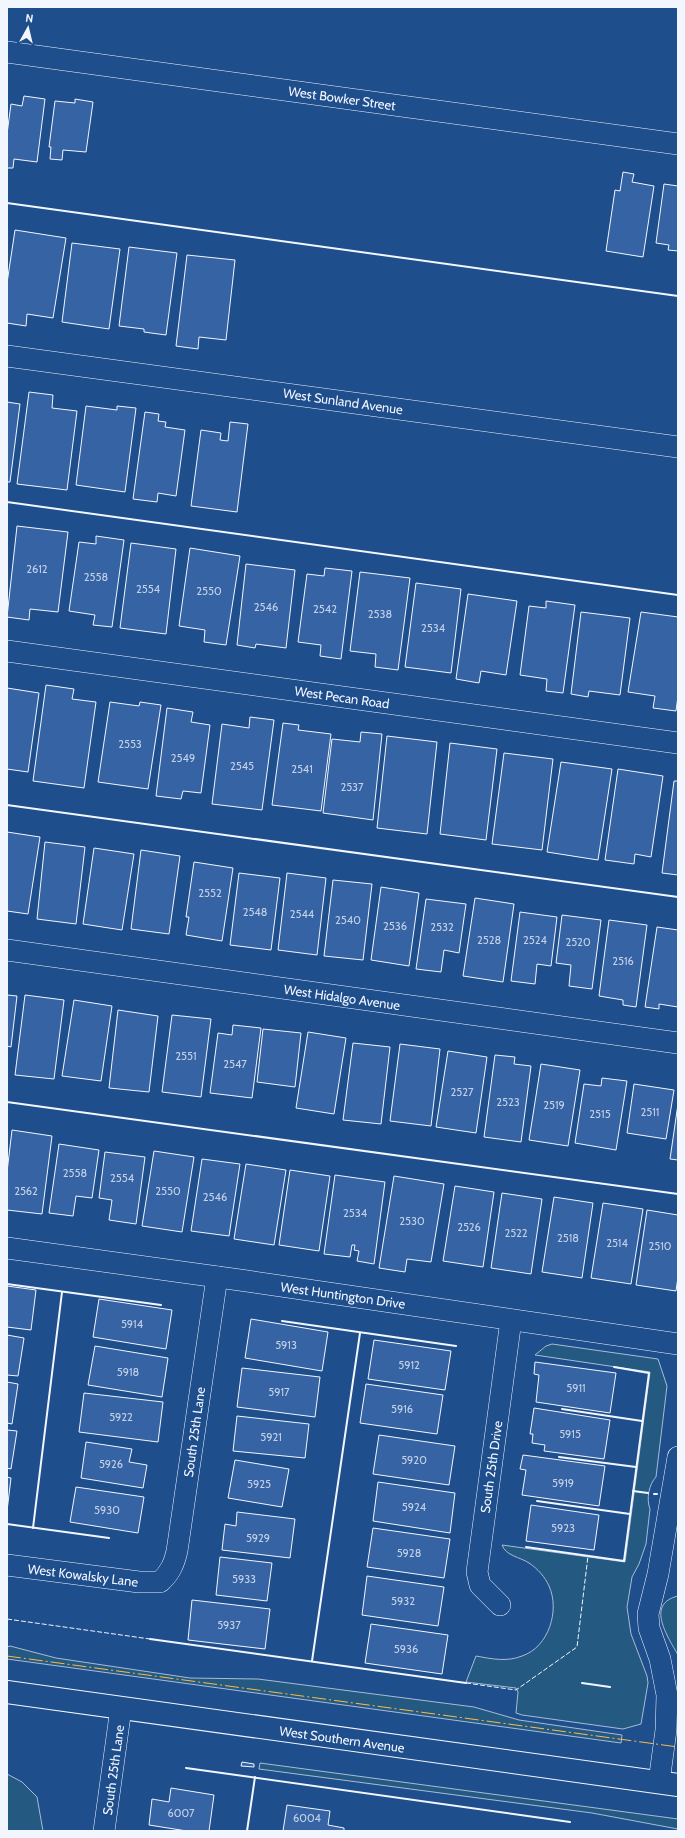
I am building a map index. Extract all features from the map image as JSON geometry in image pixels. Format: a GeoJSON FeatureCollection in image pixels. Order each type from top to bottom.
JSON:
{"type":"FeatureCollection","features":[{"type":"Feature","properties":{"kind":"main road","name":"West Southern Avenue"},"geometry":{"type":"LineString","coordinates":[[7,1692],[668,1783]]}},
{"type":"Feature","properties":{"kind":"street","name":"West Bowker Street"},"geometry":{"type":"LineString","coordinates":[[7,52],[678,144]]}},
{"type":"Feature","properties":{"kind":"street","name":"West Sunland Avenue"},"geometry":{"type":"LineString","coordinates":[[7,356],[678,447]]}},
{"type":"Feature","properties":{"kind":"street","name":"West Pecan Road"},"geometry":{"type":"LineString","coordinates":[[7,651],[678,743]]}},
{"type":"Feature","properties":{"kind":"street","name":"West Hidalgo Avenue"},"geometry":{"type":"LineString","coordinates":[[7,950],[678,1043]]}},
{"type":"Feature","properties":{"kind":"street","name":"West Huntington Drive"},"geometry":{"type":"LineString","coordinates":[[7,1248],[678,1344]]}},
{"type":"Feature","properties":{"kind":"street","name":"South 25th Lane"},"geometry":{"type":"LineString","coordinates":[[160,1582],[167,1575],[175,1559],[217,1277]]}},
{"type":"Feature","properties":{"kind":"street","name":"South 25th Drive"},"geometry":{"type":"LineString","coordinates":[[500,1605],[480,1585],[477,1572],[512,1320]]}},
{"type":"Feature","properties":{"kind":"street"},"geometry":{"type":"LineString","coordinates":[[668,1783],[666,1730],[667,1695],[660,1658],[649,1628],[648,1614],[658,1574],[678,1457]]}},
{"type":"Feature","properties":{"kind":"street","name":"West Kowalsky Lane"},"geometry":{"type":"LineString","coordinates":[[7,1565],[139,1582],[160,1582]]}},
{"type":"Feature","properties":{"kind":"street","name":"South 25th Lane"},"geometry":{"type":"LineString","coordinates":[[104,1831],[121,1708]]}},
{"type":"Feature","properties":{"kind":"shaded area"},"geometry":{"type":"Polygon","coordinates":[[[552,1344],[658,1359],[667,1386],[656,1477],[649,1492],[648,1501],[650,1509],[646,1544],[639,1564],[632,1577],[627,1607],[631,1634],[647,1676],[648,1683],[641,1724],[623,1729],[522,1715],[516,1713],[518,1692],[516,1688],[466,1682],[476,1656],[494,1659],[511,1659],[522,1656],[539,1645],[550,1627],[553,1606],[549,1586],[543,1576],[535,1568],[529,1563],[507,1552],[502,1545],[625,1562],[650,1372],[535,1355],[546,1346],[552,1344]]]}},
{"type":"Feature","properties":{"kind":"shaded area"},"geometry":{"type":"Polygon","coordinates":[[[678,1596],[678,1655],[665,1631],[661,1613],[663,1606],[668,1600],[678,1596]]]}},
{"type":"Feature","properties":{"kind":"shaded area"},"geometry":{"type":"Polygon","coordinates":[[[10,1646],[56,1658],[190,1678],[258,1679],[474,1707],[519,1720],[622,1735],[621,1743],[7,1659],[7,1647],[10,1646]]]}},
{"type":"Feature","properties":{"kind":"shaded area"},"geometry":{"type":"Polygon","coordinates":[[[260,1763],[678,1819],[678,1829],[592,1813],[259,1769],[260,1763]]]}},
{"type":"Feature","properties":{"kind":"shaded area"},"geometry":{"type":"Polygon","coordinates":[[[7,1774],[22,1782],[37,1797],[43,1831],[7,1831],[7,1774]]]}},
{"type":"Feature","properties":{"kind":"building"},"geometry":{"type":"Polygon","coordinates":[[[24,96],[45,99],[37,162],[14,159],[13,168],[7,168],[7,134],[11,104],[22,106],[24,96]]]}},
{"type":"Feature","properties":{"kind":"building"},"geometry":{"type":"Polygon","coordinates":[[[75,99],[93,102],[86,152],[63,150],[62,160],[50,159],[51,147],[49,147],[55,101],[75,103],[75,99]]]}},
{"type":"Feature","properties":{"kind":"building"},"geometry":{"type":"Polygon","coordinates":[[[623,172],[634,174],[632,182],[654,186],[643,257],[606,251],[615,190],[620,191],[623,172]]]}},
{"type":"Feature","properties":{"kind":"building"},"geometry":{"type":"Polygon","coordinates":[[[664,184],[678,186],[678,251],[668,250],[669,245],[656,243],[664,184]]]}},
{"type":"Feature","properties":{"kind":"building"},"geometry":{"type":"Polygon","coordinates":[[[15,230],[66,238],[53,318],[27,314],[26,326],[7,323],[7,283],[15,230]]]}},
{"type":"Feature","properties":{"kind":"building"},"geometry":{"type":"Polygon","coordinates":[[[72,243],[120,249],[109,329],[62,322],[72,243]]]}},
{"type":"Feature","properties":{"kind":"building"},"geometry":{"type":"Polygon","coordinates":[[[129,247],[177,253],[166,335],[144,332],[144,329],[119,326],[129,247]]]}},
{"type":"Feature","properties":{"kind":"building"},"geometry":{"type":"Polygon","coordinates":[[[187,255],[235,260],[226,340],[199,337],[198,349],[176,346],[187,255]]]}},
{"type":"Feature","properties":{"kind":"building"},"geometry":{"type":"Polygon","coordinates":[[[29,392],[53,395],[52,408],[77,411],[67,490],[17,484],[29,392]]]}},
{"type":"Feature","properties":{"kind":"building"},"geometry":{"type":"Polygon","coordinates":[[[7,402],[20,404],[10,482],[7,482],[7,402]]]}},
{"type":"Feature","properties":{"kind":"building"},"geometry":{"type":"Polygon","coordinates":[[[86,406],[117,410],[117,406],[136,408],[125,492],[76,485],[86,406]]]}},
{"type":"Feature","properties":{"kind":"building"},"geometry":{"type":"Polygon","coordinates":[[[145,412],[159,414],[158,421],[166,422],[165,427],[185,430],[176,496],[158,493],[157,502],[133,499],[145,412]]]}},
{"type":"Feature","properties":{"kind":"building"},"geometry":{"type":"Polygon","coordinates":[[[230,422],[248,424],[237,512],[191,506],[201,430],[221,433],[220,440],[228,441],[230,422]]]}},
{"type":"Feature","properties":{"kind":"building"},"geometry":{"type":"Polygon","coordinates":[[[17,526],[68,532],[58,612],[30,609],[29,620],[7,617],[17,526]]]}},
{"type":"Feature","properties":{"kind":"building"},"geometry":{"type":"Polygon","coordinates":[[[96,536],[124,540],[112,627],[93,625],[95,615],[69,611],[79,542],[96,544],[96,536]]]}},
{"type":"Feature","properties":{"kind":"building"},"geometry":{"type":"Polygon","coordinates":[[[131,543],[176,549],[166,634],[120,628],[131,543]]]}},
{"type":"Feature","properties":{"kind":"building"},"geometry":{"type":"Polygon","coordinates":[[[190,548],[240,556],[226,645],[204,642],[205,630],[179,626],[190,548]]]}},
{"type":"Feature","properties":{"kind":"building"},"geometry":{"type":"Polygon","coordinates":[[[246,564],[295,570],[286,648],[256,644],[255,648],[237,645],[246,564]]]}},
{"type":"Feature","properties":{"kind":"building"},"geometry":{"type":"Polygon","coordinates":[[[325,568],[352,571],[341,659],[320,656],[321,645],[298,642],[307,574],[324,576],[325,568]]]}},
{"type":"Feature","properties":{"kind":"building"},"geometry":{"type":"Polygon","coordinates":[[[360,572],[410,578],[398,670],[375,667],[376,654],[350,651],[360,572]]]}},
{"type":"Feature","properties":{"kind":"building"},"geometry":{"type":"Polygon","coordinates":[[[416,583],[461,589],[451,673],[405,667],[416,583]]]}},
{"type":"Feature","properties":{"kind":"building"},"geometry":{"type":"Polygon","coordinates":[[[468,594],[517,601],[506,675],[481,671],[479,683],[456,679],[468,594]]]}},
{"type":"Feature","properties":{"kind":"building"},"geometry":{"type":"Polygon","coordinates":[[[546,601],[575,605],[563,693],[546,691],[547,679],[520,675],[529,606],[546,608],[546,601]]]}},
{"type":"Feature","properties":{"kind":"building"},"geometry":{"type":"Polygon","coordinates":[[[581,612],[630,618],[620,695],[589,691],[588,697],[571,694],[581,612]]]}},
{"type":"Feature","properties":{"kind":"building"},"geometry":{"type":"Polygon","coordinates":[[[641,612],[678,617],[678,696],[676,711],[653,708],[655,696],[628,692],[641,612]]]}},
{"type":"Feature","properties":{"kind":"building"},"geometry":{"type":"Polygon","coordinates":[[[46,685],[74,689],[72,699],[96,702],[84,788],[33,781],[46,685]]]}},
{"type":"Feature","properties":{"kind":"building"},"geometry":{"type":"Polygon","coordinates":[[[7,688],[39,693],[28,772],[7,769],[7,688]]]}},
{"type":"Feature","properties":{"kind":"building"},"geometry":{"type":"Polygon","coordinates":[[[110,702],[139,706],[140,702],[161,705],[148,789],[98,782],[110,702]]]}},
{"type":"Feature","properties":{"kind":"building"},"geometry":{"type":"Polygon","coordinates":[[[167,708],[193,712],[191,722],[210,725],[201,793],[183,791],[181,799],[156,796],[167,708]]]}},
{"type":"Feature","properties":{"kind":"building"},"geometry":{"type":"Polygon","coordinates":[[[250,717],[274,720],[262,810],[212,804],[222,724],[249,728],[250,717]]]}},
{"type":"Feature","properties":{"kind":"building"},"geometry":{"type":"Polygon","coordinates":[[[283,723],[299,725],[298,730],[331,734],[321,811],[272,805],[283,723]]]}},
{"type":"Feature","properties":{"kind":"building"},"geometry":{"type":"Polygon","coordinates":[[[361,732],[382,734],[373,820],[323,813],[332,739],[360,742],[361,732]]]}},
{"type":"Feature","properties":{"kind":"building"},"geometry":{"type":"Polygon","coordinates":[[[387,736],[437,742],[427,834],[377,828],[387,736]]]}},
{"type":"Feature","properties":{"kind":"building"},"geometry":{"type":"Polygon","coordinates":[[[450,743],[497,749],[486,840],[440,834],[450,743]]]}},
{"type":"Feature","properties":{"kind":"building"},"geometry":{"type":"Polygon","coordinates":[[[504,753],[553,759],[542,850],[492,844],[504,753]]]}},
{"type":"Feature","properties":{"kind":"building"},"geometry":{"type":"Polygon","coordinates":[[[561,762],[612,769],[598,860],[547,852],[561,762]]]}},
{"type":"Feature","properties":{"kind":"building"},"geometry":{"type":"Polygon","coordinates":[[[618,769],[663,776],[651,857],[635,854],[634,864],[605,860],[618,769]]]}},
{"type":"Feature","properties":{"kind":"building"},"geometry":{"type":"Polygon","coordinates":[[[674,781],[678,781],[678,875],[662,873],[674,781]]]}},
{"type":"Feature","properties":{"kind":"building"},"geometry":{"type":"Polygon","coordinates":[[[7,832],[40,837],[28,914],[7,911],[7,832]]]}},
{"type":"Feature","properties":{"kind":"building"},"geometry":{"type":"Polygon","coordinates":[[[45,842],[85,847],[76,924],[37,919],[45,842]]]}},
{"type":"Feature","properties":{"kind":"building"},"geometry":{"type":"Polygon","coordinates":[[[94,848],[134,854],[122,930],[83,924],[94,848]]]}},
{"type":"Feature","properties":{"kind":"building"},"geometry":{"type":"Polygon","coordinates":[[[141,850],[180,856],[169,934],[131,929],[141,850]]]}},
{"type":"Feature","properties":{"kind":"building"},"geometry":{"type":"Polygon","coordinates":[[[194,862],[233,868],[222,941],[186,935],[189,917],[186,917],[194,862]]]}},
{"type":"Feature","properties":{"kind":"building"},"geometry":{"type":"Polygon","coordinates":[[[239,873],[280,878],[271,950],[230,945],[239,873]]]}},
{"type":"Feature","properties":{"kind":"building"},"geometry":{"type":"Polygon","coordinates":[[[287,873],[326,878],[317,955],[278,950],[287,873]]]}},
{"type":"Feature","properties":{"kind":"building"},"geometry":{"type":"Polygon","coordinates":[[[333,880],[372,884],[363,960],[324,956],[333,880]]]}},
{"type":"Feature","properties":{"kind":"building"},"geometry":{"type":"Polygon","coordinates":[[[381,887],[419,893],[409,966],[371,960],[381,887]]]}},
{"type":"Feature","properties":{"kind":"building"},"geometry":{"type":"Polygon","coordinates":[[[475,898],[514,904],[503,982],[463,976],[475,898]]]}},
{"type":"Feature","properties":{"kind":"building"},"geometry":{"type":"Polygon","coordinates":[[[426,899],[466,904],[459,953],[444,950],[441,972],[416,969],[426,899]]]}},
{"type":"Feature","properties":{"kind":"building"},"geometry":{"type":"Polygon","coordinates":[[[520,912],[557,917],[551,966],[537,964],[535,984],[511,981],[520,912]]]}},
{"type":"Feature","properties":{"kind":"building"},"geometry":{"type":"Polygon","coordinates":[[[562,915],[601,920],[592,989],[569,986],[571,965],[556,963],[562,915]]]}},
{"type":"Feature","properties":{"kind":"building"},"geometry":{"type":"Polygon","coordinates":[[[609,920],[647,925],[636,1007],[623,1005],[623,1000],[599,996],[609,920]]]}},
{"type":"Feature","properties":{"kind":"building"},"geometry":{"type":"Polygon","coordinates":[[[657,927],[678,930],[678,1007],[659,1004],[659,1009],[645,1007],[657,927]]]}},
{"type":"Feature","properties":{"kind":"building"},"geometry":{"type":"Polygon","coordinates":[[[7,995],[17,996],[11,1047],[7,1046],[7,995]]]}},
{"type":"Feature","properties":{"kind":"building"},"geometry":{"type":"Polygon","coordinates":[[[25,995],[64,1000],[54,1079],[15,1075],[25,995]]]}},
{"type":"Feature","properties":{"kind":"building"},"geometry":{"type":"Polygon","coordinates":[[[74,1000],[112,1006],[101,1081],[62,1076],[74,1000]]]}},
{"type":"Feature","properties":{"kind":"building"},"geometry":{"type":"Polygon","coordinates":[[[118,1010],[158,1016],[149,1092],[109,1088],[118,1010]]]}},
{"type":"Feature","properties":{"kind":"building"},"geometry":{"type":"Polygon","coordinates":[[[172,1015],[211,1019],[201,1097],[162,1092],[172,1015]]]}},
{"type":"Feature","properties":{"kind":"building"},"geometry":{"type":"Polygon","coordinates":[[[233,1025],[261,1028],[252,1098],[210,1093],[218,1033],[232,1035],[233,1025]]]}},
{"type":"Feature","properties":{"kind":"building"},"geometry":{"type":"Polygon","coordinates":[[[263,1029],[301,1033],[295,1087],[257,1082],[263,1029]]]}},
{"type":"Feature","properties":{"kind":"building"},"geometry":{"type":"Polygon","coordinates":[[[308,1032],[346,1038],[334,1114],[296,1108],[308,1032]]]}},
{"type":"Feature","properties":{"kind":"building"},"geometry":{"type":"Polygon","coordinates":[[[353,1043],[390,1047],[381,1124],[343,1120],[353,1043]]]}},
{"type":"Feature","properties":{"kind":"building"},"geometry":{"type":"Polygon","coordinates":[[[400,1044],[440,1049],[431,1126],[390,1121],[400,1044]]]}},
{"type":"Feature","properties":{"kind":"building"},"geometry":{"type":"Polygon","coordinates":[[[448,1051],[487,1057],[476,1133],[436,1127],[448,1051]]]}},
{"type":"Feature","properties":{"kind":"building"},"geometry":{"type":"Polygon","coordinates":[[[495,1055],[515,1057],[514,1064],[531,1066],[521,1142],[484,1137],[495,1055]]]}},
{"type":"Feature","properties":{"kind":"building"},"geometry":{"type":"Polygon","coordinates":[[[541,1064],[580,1070],[568,1146],[529,1140],[541,1064]]]}},
{"type":"Feature","properties":{"kind":"building"},"geometry":{"type":"Polygon","coordinates":[[[602,1078],[627,1081],[616,1150],[575,1143],[584,1084],[601,1086],[602,1078]]]}},
{"type":"Feature","properties":{"kind":"building"},"geometry":{"type":"Polygon","coordinates":[[[634,1084],[674,1090],[666,1139],[627,1133],[634,1084]]]}},
{"type":"Feature","properties":{"kind":"building"},"geometry":{"type":"Polygon","coordinates":[[[678,1104],[678,1160],[670,1159],[678,1104]]]}},
{"type":"Feature","properties":{"kind":"building"},"geometry":{"type":"Polygon","coordinates":[[[12,1130],[52,1136],[42,1214],[7,1210],[7,1172],[12,1130]]]}},
{"type":"Feature","properties":{"kind":"building"},"geometry":{"type":"Polygon","coordinates":[[[59,1144],[99,1150],[92,1198],[76,1196],[73,1216],[49,1213],[59,1144]]]}},
{"type":"Feature","properties":{"kind":"building"},"geometry":{"type":"Polygon","coordinates":[[[154,1151],[194,1157],[182,1232],[142,1226],[154,1151]]]}},
{"type":"Feature","properties":{"kind":"building"},"geometry":{"type":"Polygon","coordinates":[[[105,1152],[145,1157],[136,1224],[109,1220],[112,1200],[99,1198],[105,1152]]]}},
{"type":"Feature","properties":{"kind":"building"},"geometry":{"type":"Polygon","coordinates":[[[202,1159],[240,1164],[229,1236],[191,1231],[202,1159]]]}},
{"type":"Feature","properties":{"kind":"building"},"geometry":{"type":"Polygon","coordinates":[[[246,1164],[286,1170],[274,1245],[234,1239],[246,1164]]]}},
{"type":"Feature","properties":{"kind":"building"},"geometry":{"type":"Polygon","coordinates":[[[290,1170],[330,1176],[319,1251],[279,1245],[290,1170]]]}},
{"type":"Feature","properties":{"kind":"building"},"geometry":{"type":"Polygon","coordinates":[[[335,1175],[385,1182],[374,1264],[357,1261],[359,1251],[354,1250],[355,1245],[352,1245],[350,1257],[324,1254],[335,1175]]]}},
{"type":"Feature","properties":{"kind":"building"},"geometry":{"type":"Polygon","coordinates":[[[394,1176],[444,1184],[431,1262],[407,1259],[405,1272],[379,1268],[394,1176]]]}},
{"type":"Feature","properties":{"kind":"building"},"geometry":{"type":"Polygon","coordinates":[[[455,1186],[494,1192],[483,1267],[443,1261],[455,1186]]]}},
{"type":"Feature","properties":{"kind":"building"},"geometry":{"type":"Polygon","coordinates":[[[502,1193],[542,1199],[531,1274],[491,1268],[502,1193]]]}},
{"type":"Feature","properties":{"kind":"building"},"geometry":{"type":"Polygon","coordinates":[[[554,1197],[593,1203],[582,1278],[542,1272],[554,1197]]]}},
{"type":"Feature","properties":{"kind":"building"},"geometry":{"type":"Polygon","coordinates":[[[603,1203],[643,1209],[631,1284],[591,1278],[603,1203]]]}},
{"type":"Feature","properties":{"kind":"building"},"geometry":{"type":"Polygon","coordinates":[[[647,1210],[678,1215],[678,1277],[676,1291],[636,1285],[647,1210]]]}},
{"type":"Feature","properties":{"kind":"building"},"geometry":{"type":"Polygon","coordinates":[[[7,1286],[36,1290],[31,1330],[7,1327],[7,1286]]]}},
{"type":"Feature","properties":{"kind":"building"},"geometry":{"type":"Polygon","coordinates":[[[99,1299],[172,1310],[166,1349],[93,1337],[99,1299]]]}},
{"type":"Feature","properties":{"kind":"building"},"geometry":{"type":"Polygon","coordinates":[[[251,1319],[328,1332],[322,1371],[245,1358],[251,1319]]]}},
{"type":"Feature","properties":{"kind":"building"},"geometry":{"type":"Polygon","coordinates":[[[7,1335],[24,1338],[18,1376],[7,1375],[7,1335]]]}},
{"type":"Feature","properties":{"kind":"building"},"geometry":{"type":"Polygon","coordinates":[[[374,1340],[451,1351],[445,1390],[368,1379],[374,1340]]]}},
{"type":"Feature","properties":{"kind":"building"},"geometry":{"type":"Polygon","coordinates":[[[95,1346],[168,1358],[162,1397],[88,1385],[95,1346]]]}},
{"type":"Feature","properties":{"kind":"building"},"geometry":{"type":"Polygon","coordinates":[[[535,1362],[616,1373],[610,1413],[536,1402],[539,1375],[534,1374],[535,1362]]]}},
{"type":"Feature","properties":{"kind":"building"},"geometry":{"type":"Polygon","coordinates":[[[242,1368],[320,1377],[315,1417],[237,1407],[242,1368]]]}},
{"type":"Feature","properties":{"kind":"building"},"geometry":{"type":"Polygon","coordinates":[[[7,1382],[18,1384],[12,1424],[7,1423],[7,1382]]]}},
{"type":"Feature","properties":{"kind":"building"},"geometry":{"type":"Polygon","coordinates":[[[366,1384],[443,1395],[437,1434],[360,1423],[366,1384]]]}},
{"type":"Feature","properties":{"kind":"building"},"geometry":{"type":"Polygon","coordinates":[[[84,1393],[163,1402],[158,1442],[79,1432],[84,1393]]]}},
{"type":"Feature","properties":{"kind":"building"},"geometry":{"type":"Polygon","coordinates":[[[534,1408],[610,1420],[604,1459],[544,1451],[545,1445],[532,1443],[533,1434],[530,1434],[534,1408]]]}},
{"type":"Feature","properties":{"kind":"building"},"geometry":{"type":"Polygon","coordinates":[[[237,1416],[309,1424],[305,1458],[233,1451],[237,1416]]]}},
{"type":"Feature","properties":{"kind":"building"},"geometry":{"type":"Polygon","coordinates":[[[7,1430],[17,1431],[11,1469],[7,1468],[7,1430]]]}},
{"type":"Feature","properties":{"kind":"building"},"geometry":{"type":"Polygon","coordinates":[[[379,1435],[455,1446],[449,1485],[373,1474],[379,1435]]]}},
{"type":"Feature","properties":{"kind":"building"},"geometry":{"type":"Polygon","coordinates":[[[86,1442],[132,1449],[129,1462],[147,1465],[143,1488],[81,1478],[86,1442]]]}},
{"type":"Feature","properties":{"kind":"building"},"geometry":{"type":"Polygon","coordinates":[[[523,1455],[605,1466],[599,1506],[522,1495],[526,1470],[520,1469],[523,1455]]]}},
{"type":"Feature","properties":{"kind":"building"},"geometry":{"type":"Polygon","coordinates":[[[235,1460],[289,1469],[282,1507],[228,1498],[235,1460]]]}},
{"type":"Feature","properties":{"kind":"building"},"geometry":{"type":"Polygon","coordinates":[[[7,1477],[11,1478],[7,1511],[7,1477]]]}},
{"type":"Feature","properties":{"kind":"building"},"geometry":{"type":"Polygon","coordinates":[[[378,1482],[455,1493],[450,1533],[373,1521],[378,1482]]]}},
{"type":"Feature","properties":{"kind":"building"},"geometry":{"type":"Polygon","coordinates":[[[76,1487],[144,1497],[138,1533],[70,1522],[76,1487]]]}},
{"type":"Feature","properties":{"kind":"building"},"geometry":{"type":"Polygon","coordinates":[[[531,1505],[599,1515],[594,1550],[526,1541],[531,1505]]]}},
{"type":"Feature","properties":{"kind":"building"},"geometry":{"type":"Polygon","coordinates":[[[237,1512],[295,1519],[290,1558],[222,1550],[225,1524],[236,1526],[237,1512]]]}},
{"type":"Feature","properties":{"kind":"building"},"geometry":{"type":"Polygon","coordinates":[[[373,1528],[450,1539],[444,1578],[367,1567],[373,1528]]]}},
{"type":"Feature","properties":{"kind":"building"},"geometry":{"type":"Polygon","coordinates":[[[220,1557],[272,1563],[267,1601],[216,1595],[220,1557]]]}},
{"type":"Feature","properties":{"kind":"building"},"geometry":{"type":"Polygon","coordinates":[[[367,1576],[444,1587],[438,1626],[362,1615],[367,1576]]]}},
{"type":"Feature","properties":{"kind":"building"},"geometry":{"type":"Polygon","coordinates":[[[192,1600],[270,1609],[265,1649],[188,1640],[192,1600]]]}},
{"type":"Feature","properties":{"kind":"building"},"geometry":{"type":"Polygon","coordinates":[[[371,1624],[448,1635],[442,1674],[365,1663],[371,1624]]]}},
{"type":"Feature","properties":{"kind":"building"},"geometry":{"type":"Polygon","coordinates":[[[242,1762],[254,1764],[254,1767],[241,1766],[242,1762]]]}},
{"type":"Feature","properties":{"kind":"building"},"geometry":{"type":"Polygon","coordinates":[[[171,1788],[214,1795],[209,1831],[187,1831],[149,1825],[152,1799],[169,1802],[171,1788]]]}},
{"type":"Feature","properties":{"kind":"building"},"geometry":{"type":"Polygon","coordinates":[[[287,1805],[330,1811],[328,1825],[344,1828],[344,1831],[283,1831],[287,1805]]]}},
{"type":"Feature","properties":{"kind":"fence"},"geometry":{"type":"LineString","coordinates":[[466,1683],[516,1690],[577,1647],[588,1556]]}},
{"type":"Feature","properties":{"kind":"fence"},"geometry":{"type":"LineString","coordinates":[[7,1619],[150,1639]]}},
{"type":"Feature","properties":{"kind":"wall"},"geometry":{"type":"LineString","coordinates":[[7,203],[678,296]]}},
{"type":"Feature","properties":{"kind":"wall"},"geometry":{"type":"LineString","coordinates":[[7,502],[678,595]]}},
{"type":"Feature","properties":{"kind":"wall"},"geometry":{"type":"LineString","coordinates":[[7,805],[678,897]]}},
{"type":"Feature","properties":{"kind":"wall"},"geometry":{"type":"LineString","coordinates":[[7,1102],[678,1194]]}},
{"type":"Feature","properties":{"kind":"wall"},"geometry":{"type":"LineString","coordinates":[[7,1284],[161,1305]]}},
{"type":"Feature","properties":{"kind":"wall"},"geometry":{"type":"LineString","coordinates":[[33,1528],[62,1292]]}},
{"type":"Feature","properties":{"kind":"wall"},"geometry":{"type":"LineString","coordinates":[[282,1321],[456,1346]]}},
{"type":"Feature","properties":{"kind":"wall"},"geometry":{"type":"LineString","coordinates":[[312,1661],[360,1333]]}},
{"type":"Feature","properties":{"kind":"wall"},"geometry":{"type":"LineString","coordinates":[[526,1547],[624,1561],[649,1373],[614,1367]]}},
{"type":"Feature","properties":{"kind":"wall"},"geometry":{"type":"LineString","coordinates":[[562,1409],[642,1421]]}},
{"type":"Feature","properties":{"kind":"wall"},"geometry":{"type":"LineString","coordinates":[[559,1457],[636,1467]]}},
{"type":"Feature","properties":{"kind":"wall"},"geometry":{"type":"LineString","coordinates":[[633,1491],[648,1493]]}},
{"type":"Feature","properties":{"kind":"wall"},"geometry":{"type":"LineString","coordinates":[[537,1501],[630,1514]]}},
{"type":"Feature","properties":{"kind":"wall"},"geometry":{"type":"LineString","coordinates":[[7,1524],[109,1538]]}},
{"type":"Feature","properties":{"kind":"wall"},"geometry":{"type":"LineString","coordinates":[[150,1639],[466,1683]]}},
{"type":"Feature","properties":{"kind":"wall"},"geometry":{"type":"LineString","coordinates":[[582,1683],[610,1687]]}},
{"type":"Feature","properties":{"kind":"wall"},"geometry":{"type":"LineString","coordinates":[[186,1768],[570,1822]]}},
{"type":"Feature","properties":{"kind":"wall"},"geometry":{"type":"LineString","coordinates":[[247,1831],[255,1777]]}},
{"type":"Feature","properties":{"kind":"power"},"geometry":{"type":"LineString","coordinates":[[7,1656],[678,1747]]}}]}
